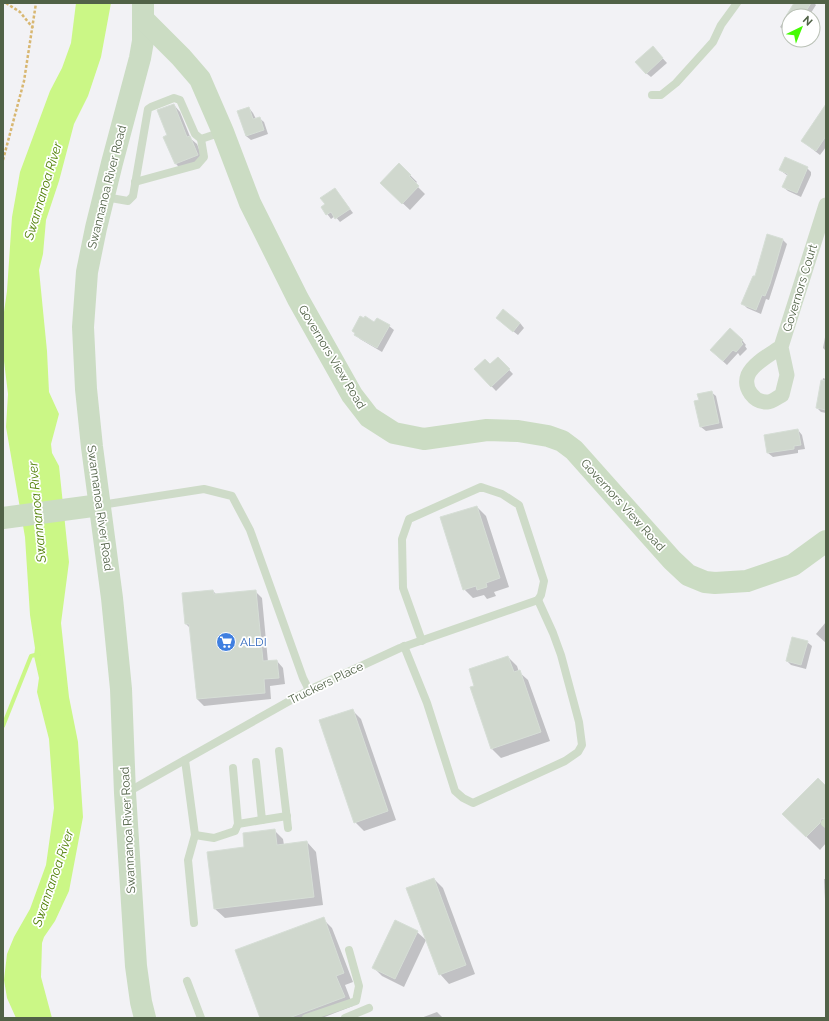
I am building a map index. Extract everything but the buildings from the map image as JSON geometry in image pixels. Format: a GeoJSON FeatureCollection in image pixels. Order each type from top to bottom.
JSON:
{"type":"FeatureCollection","features":[{"type":"Feature","properties":{"kind":"street","name":"Governors View Road"},"geometry":{"type":"LineString","coordinates":[[143,12],[200,79],[223,132],[250,203],[295,292],[352,395],[369,418],[394,433],[424,439],[487,430],[518,431],[548,436],[562,441],[574,450],[672,560],[688,575],[705,582],[715,583],[747,581],[793,565],[826,541]]}},
{"type":"Feature","properties":{"kind":"street","name":"Swannanoa River Road"},"geometry":{"type":"LineString","coordinates":[[143,12],[143,41],[140,58],[104,196],[87,272],[83,327],[86,389],[92,447],[112,598],[121,688],[136,966],[141,1002],[145,1018]]}},
{"type":"Feature","properties":{"kind":"street","name":"Governors Court"},"geometry":{"type":"LineString","coordinates":[[781,347],[826,205]]}},
{"type":"Feature","properties":{"kind":"street"},"geometry":{"type":"LineString","coordinates":[[3,518],[100,505]]}},
{"type":"Feature","properties":{"kind":"lane"},"geometry":{"type":"LineString","coordinates":[[652,95],[661,95],[682,78],[713,42],[721,25],[737,3]]}},
{"type":"Feature","properties":{"kind":"lane"},"geometry":{"type":"LineString","coordinates":[[104,196],[128,201],[133,196],[135,182],[148,109],[151,106],[174,98],[180,100],[195,134],[200,139],[204,158],[197,165],[135,182]]}},
{"type":"Feature","properties":{"kind":"lane"},"geometry":{"type":"LineString","coordinates":[[200,139],[223,132]]}},
{"type":"Feature","properties":{"kind":"lane"},"geometry":{"type":"LineString","coordinates":[[404,646],[427,703],[455,791],[463,798],[473,803],[565,761],[578,752],[582,744],[579,722],[561,655],[538,600],[541,595],[544,581],[519,505],[502,494],[481,487],[409,519],[402,539],[403,588],[422,640]]}},
{"type":"Feature","properties":{"kind":"lane"},"geometry":{"type":"LineString","coordinates":[[100,505],[204,489],[232,496],[250,530],[303,678],[309,690]]}},
{"type":"Feature","properties":{"kind":"lane","name":"Truckers Place"},"geometry":{"type":"LineString","coordinates":[[126,793],[309,690],[404,646],[538,600]]}},
{"type":"Feature","properties":{"kind":"lane"},"geometry":{"type":"LineString","coordinates":[[279,751],[288,828]]}},
{"type":"Feature","properties":{"kind":"lane"},"geometry":{"type":"LineString","coordinates":[[185,760],[195,835],[188,860],[194,923]]}},
{"type":"Feature","properties":{"kind":"lane"},"geometry":{"type":"LineString","coordinates":[[256,762],[262,820]]}},
{"type":"Feature","properties":{"kind":"lane"},"geometry":{"type":"LineString","coordinates":[[195,835],[214,838],[235,831],[238,824],[233,768]]}},
{"type":"Feature","properties":{"kind":"lane"},"geometry":{"type":"LineString","coordinates":[[238,824],[286,816]]}},
{"type":"Feature","properties":{"kind":"lane"},"geometry":{"type":"LineString","coordinates":[[306,1018],[356,1001],[359,986],[349,950]]}},
{"type":"Feature","properties":{"kind":"lane"},"geometry":{"type":"LineString","coordinates":[[187,982],[201,1018]]}},
{"type":"Feature","properties":{"kind":"lane"},"geometry":{"type":"LineString","coordinates":[[345,1018],[370,1008]]}},
{"type":"Feature","properties":{"kind":"path"},"geometry":{"type":"LineString","coordinates":[[6,3],[20,12],[33,28]]}},
{"type":"Feature","properties":{"kind":"path"},"geometry":{"type":"LineString","coordinates":[[3,160],[24,80],[36,3]]}},
{"type":"Feature","properties":{"kind":"water","name":"Swannanoa River"},"geometry":{"type":"Polygon","coordinates":[[[76,3],[111,3],[101,57],[88,96],[74,124],[59,181],[46,220],[43,254],[39,270],[47,351],[49,392],[59,414],[51,444],[52,453],[59,466],[69,562],[61,623],[69,697],[78,742],[83,817],[69,891],[55,921],[44,937],[42,943],[41,977],[52,1018],[16,1018],[7,998],[4,980],[7,954],[14,937],[30,909],[46,865],[54,808],[49,739],[37,692],[39,678],[34,656],[35,648],[30,615],[25,537],[6,427],[8,394],[4,361],[3,319],[7,291],[12,217],[20,172],[50,91],[62,68],[71,43],[76,3]]]}},
{"type":"Feature","properties":{"kind":"waterway"},"geometry":{"type":"LineString","coordinates":[[3,726],[31,656],[39,654]]}},
{"type":"Feature","properties":{"kind":"place","name":"ALDI"},"geometry":{"type":"Point","coordinates":[226,642]}}]}
